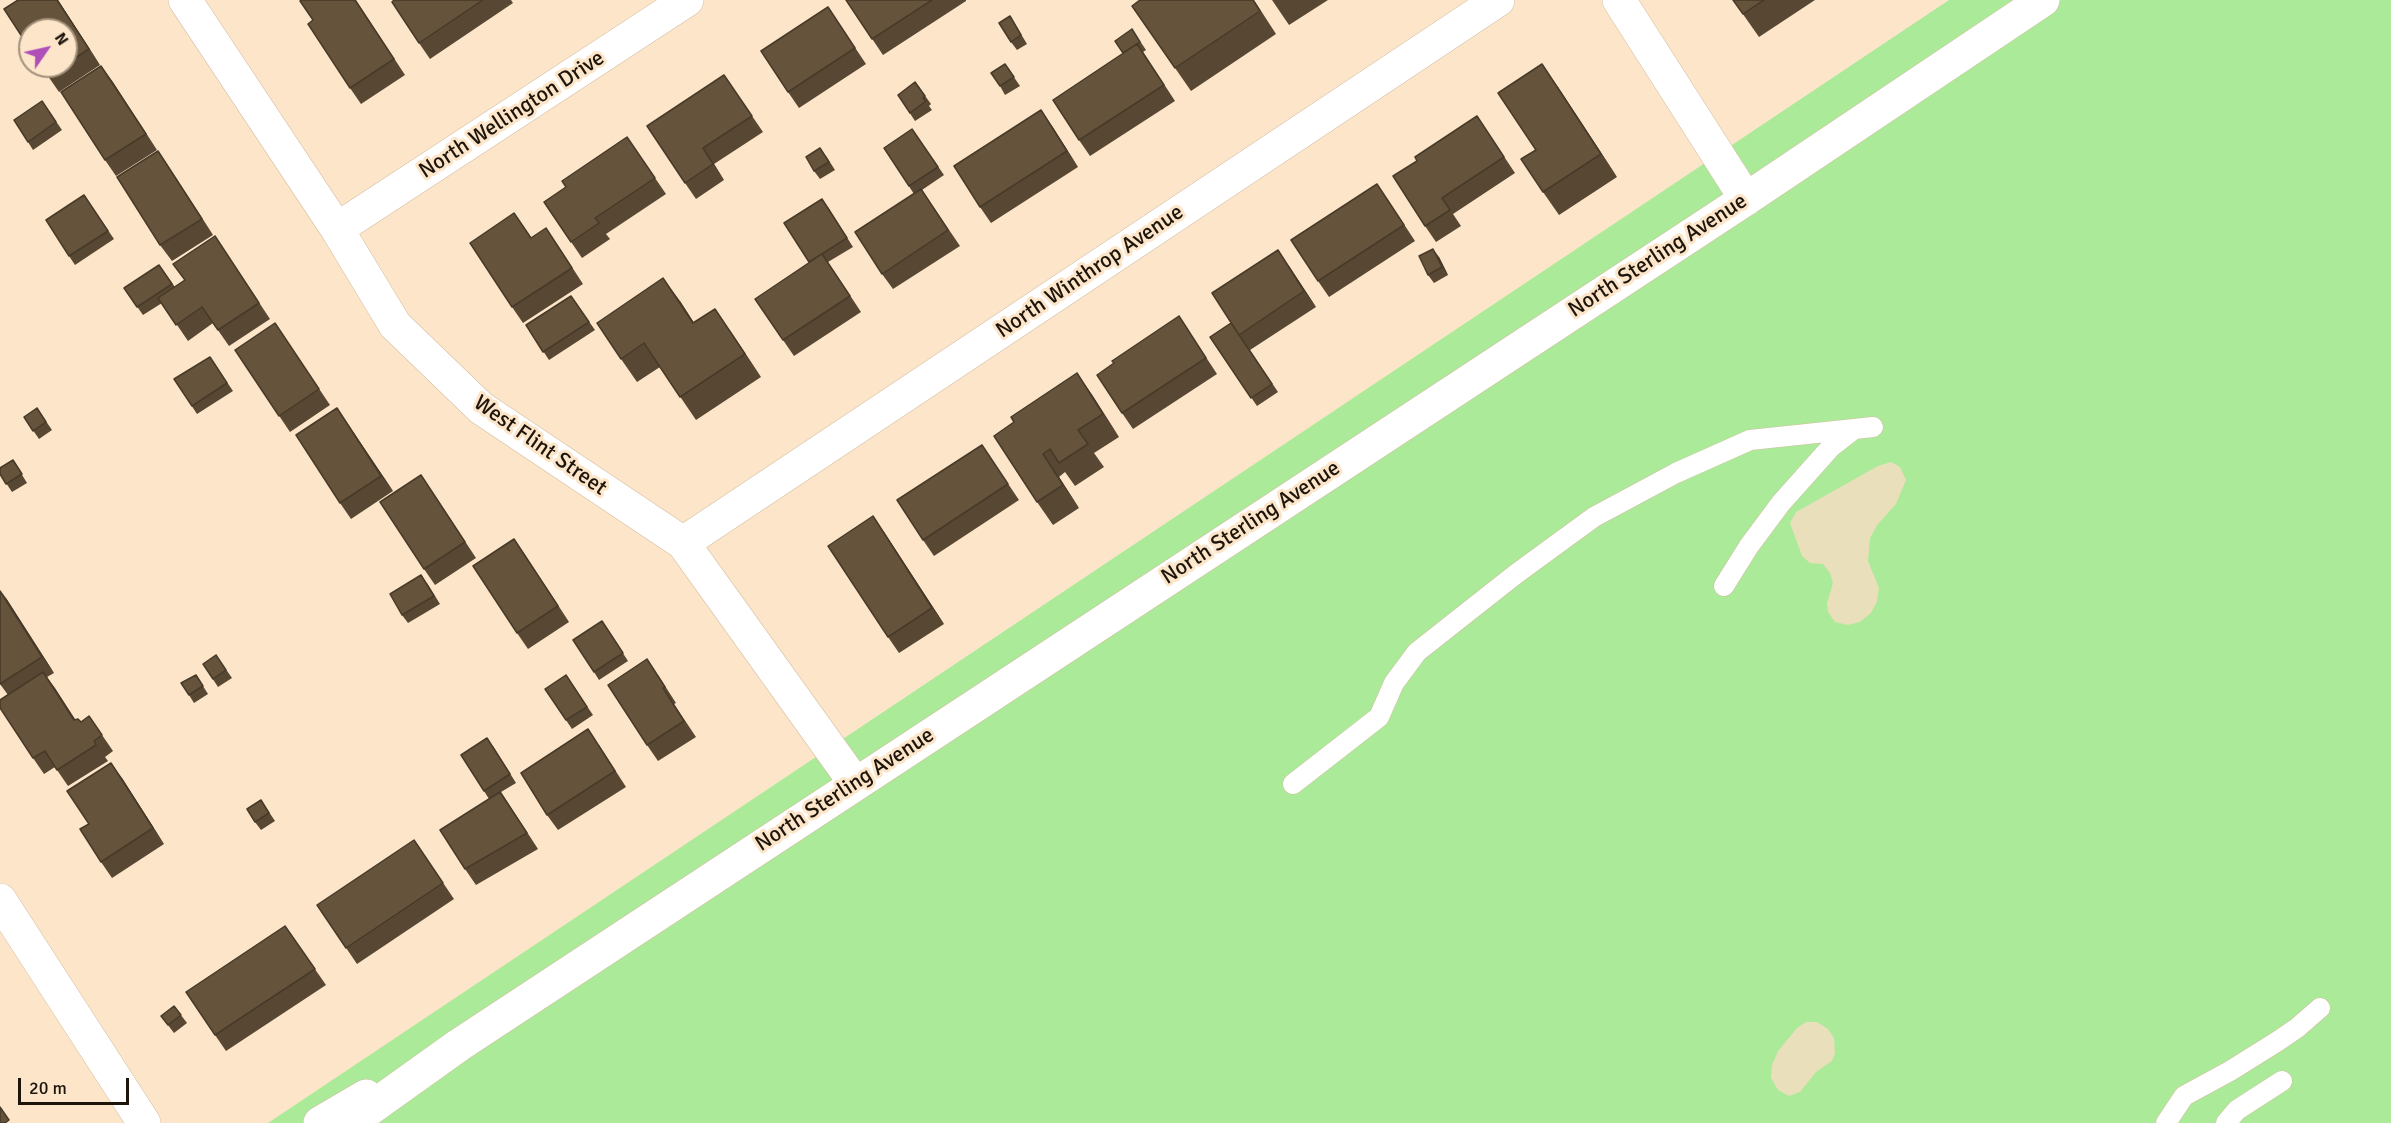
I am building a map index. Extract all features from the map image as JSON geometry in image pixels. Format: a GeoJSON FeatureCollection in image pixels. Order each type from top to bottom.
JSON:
{"type":"FeatureCollection","features":[{"type":"Feature","properties":{"kind":"street","name":"West Flint Street"},"geometry":{"type":"LineString","coordinates":[[185,0],[337,230],[395,325],[481,408],[683,543],[855,783]]}},
{"type":"Feature","properties":{"kind":"street","name":"North Wellington Drive"},"geometry":{"type":"LineString","coordinates":[[337,230],[687,0]]}},
{"type":"Feature","properties":{"kind":"street","name":"North Winthrop Avenue"},"geometry":{"type":"LineString","coordinates":[[683,543],[1498,0]]}},
{"type":"Feature","properties":{"kind":"street"},"geometry":{"type":"LineString","coordinates":[[1619,0],[1746,199]]}},
{"type":"Feature","properties":{"kind":"street","name":"North Sterling Avenue"},"geometry":{"type":"LineString","coordinates":[[350,1123],[459,1045],[1746,199],[2043,0]]}},
{"type":"Feature","properties":{"kind":"street"},"geometry":{"type":"LineString","coordinates":[[0,900],[144,1123]]}},
{"type":"Feature","properties":{"kind":"street","name":"North Sterling Avenue"},"geometry":{"type":"LineString","coordinates":[[320,1123],[459,1045]]}},
{"type":"Feature","properties":{"kind":"lane"},"geometry":{"type":"LineString","coordinates":[[1293,784],[1379,717],[1394,682],[1417,652],[1516,574],[1594,517],[1676,472],[1750,440],[1863,428],[1831,447],[1781,503],[1749,546],[1724,586]]}},
{"type":"Feature","properties":{"kind":"lane"},"geometry":{"type":"LineString","coordinates":[[2166,1123],[2184,1096],[2278,1041],[2320,1008]]}},
{"type":"Feature","properties":{"kind":"lane"},"geometry":{"type":"LineString","coordinates":[[2226,1123],[2237,1110],[2282,1081]]}},
{"type":"Feature","properties":{"kind":"green space"},"geometry":{"type":"Polygon","coordinates":[[[1949,0],[2391,0],[2391,1123],[268,1123],[1949,0]]]}},
{"type":"Feature","properties":{"kind":"sand"},"geometry":{"type":"Polygon","coordinates":[[[1891,462],[1900,467],[1906,480],[1896,504],[1878,524],[1870,538],[1868,561],[1879,588],[1877,602],[1871,613],[1860,622],[1848,625],[1835,622],[1828,612],[1827,603],[1833,583],[1830,573],[1823,564],[1810,563],[1802,556],[1790,523],[1796,512],[1878,466],[1891,462]]]}},
{"type":"Feature","properties":{"kind":"sand"},"geometry":{"type":"Polygon","coordinates":[[[1806,1022],[1817,1022],[1828,1029],[1834,1038],[1835,1053],[1832,1061],[1816,1072],[1800,1092],[1789,1096],[1778,1090],[1771,1078],[1772,1065],[1778,1051],[1797,1028],[1806,1022]]]}},
{"type":"Feature","properties":{"kind":"building"},"geometry":{"type":"Polygon","coordinates":[[[18,0],[57,0],[69,18],[18,18],[18,31],[4,9],[18,0]]]}},
{"type":"Feature","properties":{"kind":"building"},"geometry":{"type":"Polygon","coordinates":[[[355,0],[394,59],[350,88],[308,24],[313,20],[300,1],[355,0]]]}},
{"type":"Feature","properties":{"kind":"building"},"geometry":{"type":"Polygon","coordinates":[[[394,0],[483,0],[419,43],[392,2],[394,0]]]}},
{"type":"Feature","properties":{"kind":"building"},"geometry":{"type":"Polygon","coordinates":[[[846,0],[932,0],[872,39],[846,0]]]}},
{"type":"Feature","properties":{"kind":"building"},"geometry":{"type":"Polygon","coordinates":[[[1140,0],[1253,0],[1260,11],[1175,68],[1132,6],[1140,0]]]}},
{"type":"Feature","properties":{"kind":"building"},"geometry":{"type":"Polygon","coordinates":[[[1733,0],[1764,0],[1743,14],[1733,0]]]}},
{"type":"Feature","properties":{"kind":"building"},"geometry":{"type":"Polygon","coordinates":[[[828,7],[855,48],[788,92],[761,51],[828,7]]]}},
{"type":"Feature","properties":{"kind":"building"},"geometry":{"type":"Polygon","coordinates":[[[1010,16],[1021,35],[1011,42],[999,23],[1010,16]]]}},
{"type":"Feature","properties":{"kind":"building"},"geometry":{"type":"Polygon","coordinates":[[[1132,29],[1140,42],[1123,53],[1115,41],[1132,29]]]}},
{"type":"Feature","properties":{"kind":"building"},"geometry":{"type":"Polygon","coordinates":[[[78,32],[89,49],[78,56],[78,32]]]}},
{"type":"Feature","properties":{"kind":"building"},"geometry":{"type":"Polygon","coordinates":[[[1137,44],[1164,85],[1079,140],[1053,100],[1137,44]]]}},
{"type":"Feature","properties":{"kind":"building"},"geometry":{"type":"Polygon","coordinates":[[[1005,64],[1014,77],[1000,86],[991,73],[1005,64]]]}},
{"type":"Feature","properties":{"kind":"building"},"geometry":{"type":"Polygon","coordinates":[[[1542,64],[1601,154],[1543,192],[1521,159],[1536,150],[1498,93],[1542,64]]]}},
{"type":"Feature","properties":{"kind":"building"},"geometry":{"type":"Polygon","coordinates":[[[101,66],[146,134],[105,160],[61,92],[101,66]]]}},
{"type":"Feature","properties":{"kind":"building"},"geometry":{"type":"Polygon","coordinates":[[[724,75],[752,116],[703,148],[713,164],[685,183],[647,126],[724,75]]]}},
{"type":"Feature","properties":{"kind":"building"},"geometry":{"type":"Polygon","coordinates":[[[915,82],[926,101],[910,113],[898,95],[915,82]]]}},
{"type":"Feature","properties":{"kind":"building"},"geometry":{"type":"Polygon","coordinates":[[[42,101],[56,122],[28,142],[14,120],[42,101]]]}},
{"type":"Feature","properties":{"kind":"building"},"geometry":{"type":"Polygon","coordinates":[[[1041,110],[1067,151],[980,207],[954,166],[1041,110]]]}},
{"type":"Feature","properties":{"kind":"building"},"geometry":{"type":"Polygon","coordinates":[[[1477,116],[1504,157],[1442,198],[1450,210],[1425,226],[1393,176],[1417,161],[1415,157],[1477,116]]]}},
{"type":"Feature","properties":{"kind":"building"},"geometry":{"type":"Polygon","coordinates":[[[912,129],[938,167],[909,186],[884,148],[912,129]]]}},
{"type":"Feature","properties":{"kind":"building"},"geometry":{"type":"Polygon","coordinates":[[[627,137],[655,178],[595,218],[599,223],[571,242],[544,202],[566,187],[562,181],[627,137]]]}},
{"type":"Feature","properties":{"kind":"building"},"geometry":{"type":"Polygon","coordinates":[[[820,148],[829,162],[814,171],[806,157],[820,148]]]}},
{"type":"Feature","properties":{"kind":"building"},"geometry":{"type":"Polygon","coordinates":[[[158,151],[202,219],[160,245],[117,177],[158,151]]]}},
{"type":"Feature","properties":{"kind":"building"},"geometry":{"type":"Polygon","coordinates":[[[1377,184],[1404,225],[1318,281],[1291,240],[1377,184]]]}},
{"type":"Feature","properties":{"kind":"building"},"geometry":{"type":"Polygon","coordinates":[[[921,189],[948,230],[882,274],[855,232],[921,189]]]}},
{"type":"Feature","properties":{"kind":"building"},"geometry":{"type":"Polygon","coordinates":[[[84,195],[108,231],[69,256],[46,220],[84,195]]]}},
{"type":"Feature","properties":{"kind":"building"},"geometry":{"type":"Polygon","coordinates":[[[822,199],[847,238],[809,262],[784,223],[822,199]]]}},
{"type":"Feature","properties":{"kind":"building"},"geometry":{"type":"Polygon","coordinates":[[[514,213],[531,238],[546,228],[572,268],[512,307],[470,243],[514,213]]]}},
{"type":"Feature","properties":{"kind":"building"},"geometry":{"type":"Polygon","coordinates":[[[215,236],[259,303],[218,330],[202,307],[176,325],[158,298],[185,280],[173,264],[215,236]]]}},
{"type":"Feature","properties":{"kind":"building"},"geometry":{"type":"Polygon","coordinates":[[[1433,249],[1442,267],[1428,275],[1419,256],[1433,249]]]}},
{"type":"Feature","properties":{"kind":"building"},"geometry":{"type":"Polygon","coordinates":[[[1278,250],[1304,291],[1239,335],[1212,293],[1278,250]]]}},
{"type":"Feature","properties":{"kind":"building"},"geometry":{"type":"Polygon","coordinates":[[[822,254],[850,296],[783,340],[755,299],[822,254]]]}},
{"type":"Feature","properties":{"kind":"building"},"geometry":{"type":"Polygon","coordinates":[[[159,265],[172,284],[137,307],[124,288],[159,265]]]}},
{"type":"Feature","properties":{"kind":"building"},"geometry":{"type":"Polygon","coordinates":[[[663,278],[693,323],[715,309],[745,354],[680,397],[644,343],[621,359],[597,323],[663,278]]]}},
{"type":"Feature","properties":{"kind":"building"},"geometry":{"type":"Polygon","coordinates":[[[571,296],[589,322],[543,352],[526,325],[571,296]]]}},
{"type":"Feature","properties":{"kind":"building"},"geometry":{"type":"Polygon","coordinates":[[[1179,316],[1206,358],[1122,413],[1097,375],[1114,363],[1112,361],[1179,316]]]}},
{"type":"Feature","properties":{"kind":"building"},"geometry":{"type":"Polygon","coordinates":[[[275,323],[319,389],[279,416],[235,350],[275,323]]]}},
{"type":"Feature","properties":{"kind":"building"},"geometry":{"type":"Polygon","coordinates":[[[1231,323],[1272,384],[1251,398],[1210,337],[1231,323]]]}},
{"type":"Feature","properties":{"kind":"building"},"geometry":{"type":"Polygon","coordinates":[[[210,357],[227,383],[192,406],[174,379],[210,357]]]}},
{"type":"Feature","properties":{"kind":"building"},"geometry":{"type":"Polygon","coordinates":[[[1077,373],[1103,414],[1078,430],[1088,444],[1059,463],[1050,449],[1043,454],[1063,485],[1037,502],[994,436],[1014,422],[1011,417],[1077,373]]]}},
{"type":"Feature","properties":{"kind":"building"},"geometry":{"type":"Polygon","coordinates":[[[37,408],[46,422],[33,431],[24,417],[37,408]]]}},
{"type":"Feature","properties":{"kind":"building"},"geometry":{"type":"Polygon","coordinates":[[[337,408],[381,476],[340,503],[296,435],[337,408]]]}},
{"type":"Feature","properties":{"kind":"building"},"geometry":{"type":"Polygon","coordinates":[[[982,445],[1008,484],[923,540],[897,500],[982,445]]]}},
{"type":"Feature","properties":{"kind":"building"},"geometry":{"type":"Polygon","coordinates":[[[13,460],[22,474],[6,484],[0,474],[0,468],[13,460]]]}},
{"type":"Feature","properties":{"kind":"building"},"geometry":{"type":"Polygon","coordinates":[[[421,475],[465,542],[424,569],[380,502],[421,475]]]}},
{"type":"Feature","properties":{"kind":"building"},"geometry":{"type":"Polygon","coordinates":[[[873,516],[932,608],[888,637],[828,546],[873,516]]]}},
{"type":"Feature","properties":{"kind":"building"},"geometry":{"type":"Polygon","coordinates":[[[514,539],[558,606],[517,633],[473,566],[514,539]]]}},
{"type":"Feature","properties":{"kind":"building"},"geometry":{"type":"Polygon","coordinates":[[[421,575],[434,596],[402,615],[390,594],[421,575]]]}},
{"type":"Feature","properties":{"kind":"building"},"geometry":{"type":"Polygon","coordinates":[[[0,591],[42,657],[0,684],[0,591]]]}},
{"type":"Feature","properties":{"kind":"building"},"geometry":{"type":"Polygon","coordinates":[[[602,621],[623,653],[594,672],[573,640],[602,621]]]}},
{"type":"Feature","properties":{"kind":"building"},"geometry":{"type":"Polygon","coordinates":[[[216,655],[226,670],[213,679],[203,664],[216,655]]]}},
{"type":"Feature","properties":{"kind":"building"},"geometry":{"type":"Polygon","coordinates":[[[647,659],[684,721],[647,745],[608,685],[647,659]]]}},
{"type":"Feature","properties":{"kind":"building"},"geometry":{"type":"Polygon","coordinates":[[[43,672],[74,720],[78,719],[81,722],[89,716],[102,735],[94,741],[96,745],[57,770],[45,751],[33,758],[0,708],[0,700],[43,672]]]}},
{"type":"Feature","properties":{"kind":"building"},"geometry":{"type":"Polygon","coordinates":[[[196,675],[203,686],[189,695],[181,683],[196,675]]]}},
{"type":"Feature","properties":{"kind":"building"},"geometry":{"type":"Polygon","coordinates":[[[566,675],[587,707],[566,720],[545,689],[566,675]]]}},
{"type":"Feature","properties":{"kind":"building"},"geometry":{"type":"Polygon","coordinates":[[[588,729],[615,771],[547,815],[521,773],[588,729]]]}},
{"type":"Feature","properties":{"kind":"building"},"geometry":{"type":"Polygon","coordinates":[[[487,738],[510,774],[484,791],[461,755],[487,738]]]}},
{"type":"Feature","properties":{"kind":"building"},"geometry":{"type":"Polygon","coordinates":[[[111,763],[153,828],[101,862],[80,829],[89,824],[67,791],[111,763]]]}},
{"type":"Feature","properties":{"kind":"building"},"geometry":{"type":"Polygon","coordinates":[[[500,792],[527,833],[465,869],[440,830],[500,792]]]}},
{"type":"Feature","properties":{"kind":"building"},"geometry":{"type":"Polygon","coordinates":[[[261,800],[269,813],[255,822],[247,809],[261,800]]]}},
{"type":"Feature","properties":{"kind":"building"},"geometry":{"type":"Polygon","coordinates":[[[414,840],[443,883],[346,948],[317,905],[414,840]]]}},
{"type":"Feature","properties":{"kind":"building"},"geometry":{"type":"Polygon","coordinates":[[[285,926],[315,969],[215,1035],[186,992],[285,926]]]}},
{"type":"Feature","properties":{"kind":"building"},"geometry":{"type":"Polygon","coordinates":[[[174,1006],[181,1015],[168,1025],[161,1016],[174,1006]]]}},
{"type":"Feature","properties":{"kind":"building"},"geometry":{"type":"Polygon","coordinates":[[[0,1107],[9,1120],[5,1123],[0,1123],[0,1107]]]}}]}
